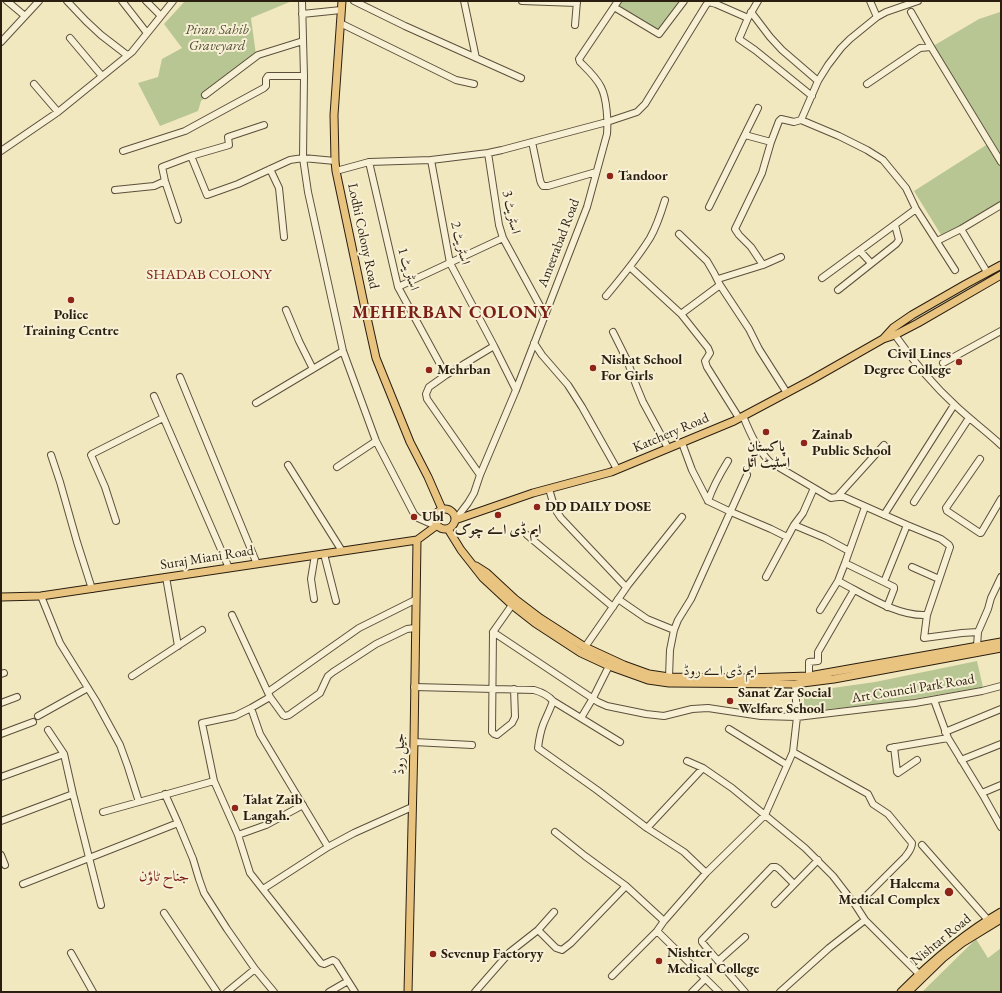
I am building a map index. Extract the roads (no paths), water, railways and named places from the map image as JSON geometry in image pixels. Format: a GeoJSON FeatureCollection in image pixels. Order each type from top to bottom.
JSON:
{"type":"FeatureCollection","features":[{"type":"Feature","properties":{"kind":"main road","name":"Lodhi Colony Road"},"geometry":{"type":"LineString","coordinates":[[342,1],[334,115],[334,161],[376,358],[410,442],[428,477],[442,510]]}},
{"type":"Feature","properties":{"kind":"main road","name":"Katchery Road"},"geometry":{"type":"LineString","coordinates":[[883,339],[893,328],[912,315],[1001,265]]}},
{"type":"Feature","properties":{"kind":"main road","name":"Katchery Road"},"geometry":{"type":"LineString","coordinates":[[455,520],[533,493],[617,470],[741,417],[883,339],[895,335],[918,323],[1001,275]]}},
{"type":"Feature","properties":{"kind":"main road"},"geometry":{"type":"LineString","coordinates":[[966,284],[970,292]]}},
{"type":"Feature","properties":{"kind":"main road"},"geometry":{"type":"LineString","coordinates":[[912,315],[918,323]]}},
{"type":"Feature","properties":{"kind":"main road"},"geometry":{"type":"LineString","coordinates":[[447,509],[452,512],[455,520],[454,524],[448,529],[443,530],[436,526],[434,522],[434,517],[437,512],[442,510],[447,509]]}},
{"type":"Feature","properties":{"kind":"main road"},"geometry":{"type":"LineString","coordinates":[[416,540],[436,526]]}},
{"type":"Feature","properties":{"kind":"main road","name":"ایم ڈی اے روڈ"},"geometry":{"type":"LineString","coordinates":[[448,529],[461,550],[483,578],[512,605],[535,623],[581,653],[649,674],[669,677],[795,684],[1001,642]]}},
{"type":"Feature","properties":{"kind":"main road","name":"Suraj Miani Road"},"geometry":{"type":"LineString","coordinates":[[1,597],[41,596],[92,589],[416,540]]}},
{"type":"Feature","properties":{"kind":"main road","name":"جیل روڈ"},"geometry":{"type":"LineString","coordinates":[[408,992],[414,742],[416,540]]}},
{"type":"Feature","properties":{"kind":"main road","name":"ایم ڈی اے روڈ"},"geometry":{"type":"LineString","coordinates":[[474,565],[487,573],[515,599],[540,618],[610,663],[648,680],[669,683],[747,681],[809,676],[834,676],[1001,648]]}},
{"type":"Feature","properties":{"kind":"main road","name":"Nishtar Road"},"geometry":{"type":"LineString","coordinates":[[901,992],[950,946],[968,932],[1001,912]]}},
{"type":"Feature","properties":{"kind":"main road","name":"Nishtar Road"},"geometry":{"type":"LineString","coordinates":[[908,992],[962,943],[1001,919]]}},
{"type":"Feature","properties":{"kind":"street"},"geometry":{"type":"LineString","coordinates":[[7,1],[25,16]]}},
{"type":"Feature","properties":{"kind":"street"},"geometry":{"type":"LineString","coordinates":[[1,42],[39,1]]}},
{"type":"Feature","properties":{"kind":"street"},"geometry":{"type":"LineString","coordinates":[[67,1],[101,35],[127,55]]}},
{"type":"Feature","properties":{"kind":"street"},"geometry":{"type":"LineString","coordinates":[[122,1],[147,33]]}},
{"type":"Feature","properties":{"kind":"street"},"geometry":{"type":"LineString","coordinates":[[146,1],[161,16]]}},
{"type":"Feature","properties":{"kind":"street"},"geometry":{"type":"LineString","coordinates":[[1,151],[58,112],[132,52],[173,1]]}},
{"type":"Feature","properties":{"kind":"street"},"geometry":{"type":"LineString","coordinates":[[302,1],[304,158],[308,192],[343,351],[376,441],[414,514],[418,518],[436,526]]}},
{"type":"Feature","properties":{"kind":"street"},"geometry":{"type":"LineString","coordinates":[[354,1],[405,26],[522,78]]}},
{"type":"Feature","properties":{"kind":"street"},"geometry":{"type":"LineString","coordinates":[[464,1],[476,58]]}},
{"type":"Feature","properties":{"kind":"street"},"geometry":{"type":"LineString","coordinates":[[522,1],[577,2],[575,25]]}},
{"type":"Feature","properties":{"kind":"street","name":"Ameerabad Road"},"geometry":{"type":"LineString","coordinates":[[455,520],[474,493],[480,475],[516,390],[587,207],[607,134],[607,122],[605,99],[601,86],[579,59],[618,1]]}},
{"type":"Feature","properties":{"kind":"street"},"geometry":{"type":"LineString","coordinates":[[614,7],[659,34],[684,1]]}},
{"type":"Feature","properties":{"kind":"street"},"geometry":{"type":"LineString","coordinates":[[758,1],[739,39],[812,96]]}},
{"type":"Feature","properties":{"kind":"street"},"geometry":{"type":"LineString","coordinates":[[870,1],[877,17]]}},
{"type":"Feature","properties":{"kind":"street"},"geometry":{"type":"LineString","coordinates":[[336,171],[369,162],[431,160],[488,153],[607,122],[637,112],[645,104],[709,2],[750,15],[782,50],[818,81]]}},
{"type":"Feature","properties":{"kind":"street"},"geometry":{"type":"LineString","coordinates":[[801,120],[818,81],[841,48],[877,17],[886,12],[914,2]]}},
{"type":"Feature","properties":{"kind":"street"},"geometry":{"type":"LineString","coordinates":[[302,14],[341,10]]}},
{"type":"Feature","properties":{"kind":"street"},"geometry":{"type":"LineString","coordinates":[[911,12],[930,47],[1001,162]]}},
{"type":"Feature","properties":{"kind":"street"},"geometry":{"type":"LineString","coordinates":[[340,23],[456,80],[474,84]]}},
{"type":"Feature","properties":{"kind":"street"},"geometry":{"type":"LineString","coordinates":[[70,38],[102,76]]}},
{"type":"Feature","properties":{"kind":"street"},"geometry":{"type":"LineString","coordinates":[[205,95],[258,55],[302,41]]}},
{"type":"Feature","properties":{"kind":"street"},"geometry":{"type":"LineString","coordinates":[[867,84],[920,48],[930,47]]}},
{"type":"Feature","properties":{"kind":"street"},"geometry":{"type":"LineString","coordinates":[[123,151],[185,131],[264,88],[266,86],[266,79],[268,76],[304,76]]}},
{"type":"Feature","properties":{"kind":"street"},"geometry":{"type":"LineString","coordinates":[[34,84],[58,112]]}},
{"type":"Feature","properties":{"kind":"street"},"geometry":{"type":"LineString","coordinates":[[709,207],[758,108]]}},
{"type":"Feature","properties":{"kind":"street"},"geometry":{"type":"LineString","coordinates":[[763,265],[751,247],[738,235],[735,229],[762,173],[779,120],[794,122],[801,120],[839,136],[883,160],[906,188],[916,209],[955,270]]}},
{"type":"Feature","properties":{"kind":"street"},"geometry":{"type":"LineString","coordinates":[[178,220],[162,167],[191,156],[229,145],[228,137],[264,125]]}},
{"type":"Feature","properties":{"kind":"street"},"geometry":{"type":"LineString","coordinates":[[745,135],[771,142]]}},
{"type":"Feature","properties":{"kind":"street"},"geometry":{"type":"LineString","coordinates":[[532,142],[540,180],[543,186],[548,186],[596,172]]}},
{"type":"Feature","properties":{"kind":"street","name":"اسٹریٹ 3"},"geometry":{"type":"LineString","coordinates":[[488,153],[499,225],[503,238],[545,315]]}},
{"type":"Feature","properties":{"kind":"street"},"geometry":{"type":"LineString","coordinates":[[191,156],[206,195],[238,184],[290,160],[304,158],[334,161]]}},
{"type":"Feature","properties":{"kind":"street","name":"اسٹریٹ 2"},"geometry":{"type":"LineString","coordinates":[[431,160],[450,263],[516,390]]}},
{"type":"Feature","properties":{"kind":"street","name":"اسٹریٹ 1"},"geometry":{"type":"LineString","coordinates":[[369,162],[398,288],[446,375]]}},
{"type":"Feature","properties":{"kind":"street"},"geometry":{"type":"LineString","coordinates":[[270,169],[279,188],[284,237]]}},
{"type":"Feature","properties":{"kind":"street"},"geometry":{"type":"LineString","coordinates":[[115,190],[154,186],[165,180]]}},
{"type":"Feature","properties":{"kind":"street"},"geometry":{"type":"LineString","coordinates":[[606,296],[630,267],[650,237],[666,200]]}},
{"type":"Feature","properties":{"kind":"street"},"geometry":{"type":"LineString","coordinates":[[937,241],[961,229],[1001,205]]}},
{"type":"Feature","properties":{"kind":"street"},"geometry":{"type":"LineString","coordinates":[[822,278],[916,209]]}},
{"type":"Feature","properties":{"kind":"street"},"geometry":{"type":"LineString","coordinates":[[838,290],[896,244],[899,240],[899,236],[895,225]]}},
{"type":"Feature","properties":{"kind":"street"},"geometry":{"type":"LineString","coordinates":[[961,229],[987,272]]}},
{"type":"Feature","properties":{"kind":"street"},"geometry":{"type":"LineString","coordinates":[[679,234],[707,261],[787,393]]}},
{"type":"Feature","properties":{"kind":"street"},"geometry":{"type":"LineString","coordinates":[[398,288],[503,238]]}},
{"type":"Feature","properties":{"kind":"street"},"geometry":{"type":"LineString","coordinates":[[860,250],[871,263]]}},
{"type":"Feature","properties":{"kind":"street"},"geometry":{"type":"LineString","coordinates":[[681,314],[719,282],[781,257]]}},
{"type":"Feature","properties":{"kind":"street"},"geometry":{"type":"LineString","coordinates":[[630,267],[681,314],[710,351],[710,355],[705,361],[706,367],[741,417],[765,457],[770,462],[831,498],[844,497],[941,539],[950,546],[927,615],[924,638],[978,632]]}},
{"type":"Feature","properties":{"kind":"street"},"geometry":{"type":"LineString","coordinates":[[286,310],[313,369]]}},
{"type":"Feature","properties":{"kind":"street"},"geometry":{"type":"LineString","coordinates":[[943,363],[1001,331]]}},
{"type":"Feature","properties":{"kind":"street"},"geometry":{"type":"LineString","coordinates":[[613,332],[627,360],[643,402],[668,448]]}},
{"type":"Feature","properties":{"kind":"street"},"geometry":{"type":"LineString","coordinates":[[895,335],[904,348],[954,405],[1001,445]]}},
{"type":"Feature","properties":{"kind":"street"},"geometry":{"type":"LineString","coordinates":[[534,343],[542,355],[568,385],[617,470]]}},
{"type":"Feature","properties":{"kind":"street"},"geometry":{"type":"LineString","coordinates":[[480,475],[426,396],[429,387],[494,346]]}},
{"type":"Feature","properties":{"kind":"street"},"geometry":{"type":"LineString","coordinates":[[256,403],[343,351]]}},
{"type":"Feature","properties":{"kind":"street"},"geometry":{"type":"LineString","coordinates":[[180,377],[257,564]]}},
{"type":"Feature","properties":{"kind":"street"},"geometry":{"type":"LineString","coordinates":[[154,396],[229,568]]}},
{"type":"Feature","properties":{"kind":"street"},"geometry":{"type":"LineString","coordinates":[[884,515],[954,405]]}},
{"type":"Feature","properties":{"kind":"street"},"geometry":{"type":"LineString","coordinates":[[116,521],[105,487],[91,456],[92,454],[163,418]]}},
{"type":"Feature","properties":{"kind":"street"},"geometry":{"type":"LineString","coordinates":[[914,502],[969,418]]}},
{"type":"Feature","properties":{"kind":"street"},"geometry":{"type":"LineString","coordinates":[[337,466],[376,441]]}},
{"type":"Feature","properties":{"kind":"street"},"geometry":{"type":"LineString","coordinates":[[682,443],[692,470],[708,501],[787,537]]}},
{"type":"Feature","properties":{"kind":"street"},"geometry":{"type":"LineString","coordinates":[[837,497],[884,445]]}},
{"type":"Feature","properties":{"kind":"street"},"geometry":{"type":"LineString","coordinates":[[51,455],[92,589]]}},
{"type":"Feature","properties":{"kind":"street"},"geometry":{"type":"LineString","coordinates":[[980,459],[946,508],[947,511],[980,534],[1001,499]]}},
{"type":"Feature","properties":{"kind":"street"},"geometry":{"type":"LineString","coordinates":[[708,501],[718,476],[728,461]]}},
{"type":"Feature","properties":{"kind":"street"},"geometry":{"type":"LineString","coordinates":[[288,465],[342,551]]}},
{"type":"Feature","properties":{"kind":"street"},"geometry":{"type":"LineString","coordinates":[[669,677],[670,650],[674,630],[678,620],[691,599],[747,475]]}},
{"type":"Feature","properties":{"kind":"street"},"geometry":{"type":"LineString","coordinates":[[766,577],[787,537],[803,513],[814,488]]}},
{"type":"Feature","properties":{"kind":"street"},"geometry":{"type":"LineString","coordinates":[[549,489],[561,518],[626,587]]}},
{"type":"Feature","properties":{"kind":"street"},"geometry":{"type":"LineString","coordinates":[[820,610],[838,581],[865,507]]}},
{"type":"Feature","properties":{"kind":"street"},"geometry":{"type":"LineString","coordinates":[[585,647],[626,587],[682,517]]}},
{"type":"Feature","properties":{"kind":"street"},"geometry":{"type":"LineString","coordinates":[[794,525],[825,538],[849,552]]}},
{"type":"Feature","properties":{"kind":"street"},"geometry":{"type":"LineString","coordinates":[[884,582],[907,525]]}},
{"type":"Feature","properties":{"kind":"street"},"geometry":{"type":"LineString","coordinates":[[527,535],[613,608]]}},
{"type":"Feature","properties":{"kind":"street"},"geometry":{"type":"LineString","coordinates":[[324,554],[336,601]]}},
{"type":"Feature","properties":{"kind":"street"},"geometry":{"type":"LineString","coordinates":[[314,599],[311,578],[315,555]]}},
{"type":"Feature","properties":{"kind":"street"},"geometry":{"type":"LineString","coordinates":[[845,563],[894,587],[887,607]]}},
{"type":"Feature","properties":{"kind":"street"},"geometry":{"type":"LineString","coordinates":[[912,567],[939,579]]}},
{"type":"Feature","properties":{"kind":"street"},"geometry":{"type":"LineString","coordinates":[[166,577],[178,646]]}},
{"type":"Feature","properties":{"kind":"street"},"geometry":{"type":"LineString","coordinates":[[977,646],[978,632],[1001,577]]}},
{"type":"Feature","properties":{"kind":"street"},"geometry":{"type":"LineString","coordinates":[[838,581],[887,607],[904,613],[927,615]]}},
{"type":"Feature","properties":{"kind":"street"},"geometry":{"type":"LineString","coordinates":[[809,676],[809,662],[818,661],[818,652],[854,590]]}},
{"type":"Feature","properties":{"kind":"street"},"geometry":{"type":"LineString","coordinates":[[41,596],[60,643],[96,701],[120,745],[139,802]]}},
{"type":"Feature","properties":{"kind":"street"},"geometry":{"type":"LineString","coordinates":[[618,599],[647,619],[674,630]]}},
{"type":"Feature","properties":{"kind":"street"},"geometry":{"type":"LineString","coordinates":[[355,992],[335,960],[324,964],[321,963],[250,873],[238,835],[214,781],[202,723],[235,716],[252,708],[359,628],[415,600]]}},
{"type":"Feature","properties":{"kind":"street"},"geometry":{"type":"LineString","coordinates":[[512,605],[493,632],[492,732],[494,734],[497,734],[514,721],[514,689]]}},
{"type":"Feature","properties":{"kind":"street"},"geometry":{"type":"LineString","coordinates":[[232,615],[269,695],[285,716],[289,715],[320,693],[328,676],[333,672],[376,644],[407,629],[415,628]]}},
{"type":"Feature","properties":{"kind":"street"},"geometry":{"type":"LineString","coordinates":[[132,676],[202,630]]}},
{"type":"Feature","properties":{"kind":"street","name":"Art Council Park Road"},"geometry":{"type":"LineString","coordinates":[[493,632],[607,706],[652,715],[664,716],[692,709],[708,708],[761,716],[797,717],[915,703],[982,691],[1001,686]]}},
{"type":"Feature","properties":{"kind":"street"},"geometry":{"type":"LineString","coordinates":[[581,718],[593,698],[610,663]]}},
{"type":"Feature","properties":{"kind":"street"},"geometry":{"type":"LineString","coordinates":[[612,976],[657,930],[706,873],[765,815],[793,752],[797,717],[795,684]]}},
{"type":"Feature","properties":{"kind":"street"},"geometry":{"type":"LineString","coordinates":[[414,687],[534,690],[550,697],[553,701],[620,742]]}},
{"type":"Feature","properties":{"kind":"street"},"geometry":{"type":"LineString","coordinates":[[38,716],[88,688]]}},
{"type":"Feature","properties":{"kind":"street"},"geometry":{"type":"LineString","coordinates":[[1,703],[17,697]]}},
{"type":"Feature","properties":{"kind":"street"},"geometry":{"type":"LineString","coordinates":[[934,700],[946,735],[1001,827]]}},
{"type":"Feature","properties":{"kind":"street"},"geometry":{"type":"LineString","coordinates":[[553,701],[543,725],[538,748],[647,828],[684,852],[706,873]]}},
{"type":"Feature","properties":{"kind":"street"},"geometry":{"type":"LineString","coordinates":[[252,708],[260,734],[328,847]]}},
{"type":"Feature","properties":{"kind":"street"},"geometry":{"type":"LineString","coordinates":[[917,760],[897,772],[892,747],[946,735],[1001,709]]}},
{"type":"Feature","properties":{"kind":"street"},"geometry":{"type":"LineString","coordinates":[[1,734],[33,722]]}},
{"type":"Feature","properties":{"kind":"street"},"geometry":{"type":"LineString","coordinates":[[728,729],[787,765]]}},
{"type":"Feature","properties":{"kind":"street"},"geometry":{"type":"LineString","coordinates":[[48,730],[64,754],[101,905]]}},
{"type":"Feature","properties":{"kind":"street"},"geometry":{"type":"LineString","coordinates":[[414,742],[472,745]]}},
{"type":"Feature","properties":{"kind":"street"},"geometry":{"type":"LineString","coordinates":[[961,760],[1001,744]]}},
{"type":"Feature","properties":{"kind":"street"},"geometry":{"type":"LineString","coordinates":[[793,752],[868,794],[873,804],[888,814],[912,843],[910,851],[905,857],[856,906]]}},
{"type":"Feature","properties":{"kind":"street"},"geometry":{"type":"LineString","coordinates":[[1,777],[64,754]]}},
{"type":"Feature","properties":{"kind":"street"},"geometry":{"type":"LineString","coordinates":[[687,761],[703,768],[732,788],[805,848],[833,876],[865,920],[919,974]]}},
{"type":"Feature","properties":{"kind":"street"},"geometry":{"type":"LineString","coordinates":[[647,828],[703,768]]}},
{"type":"Feature","properties":{"kind":"street"},"geometry":{"type":"LineString","coordinates":[[104,812],[214,781]]}},
{"type":"Feature","properties":{"kind":"street"},"geometry":{"type":"LineString","coordinates":[[982,793],[1001,785]]}},
{"type":"Feature","properties":{"kind":"street"},"geometry":{"type":"LineString","coordinates":[[1,821],[73,794]]}},
{"type":"Feature","properties":{"kind":"street"},"geometry":{"type":"LineString","coordinates":[[165,794],[193,858],[204,893],[255,969],[274,992]]}},
{"type":"Feature","properties":{"kind":"street"},"geometry":{"type":"LineString","coordinates":[[238,835],[266,825],[303,805]]}},
{"type":"Feature","properties":{"kind":"street"},"geometry":{"type":"LineString","coordinates":[[263,889],[328,847],[354,833],[412,807]]}},
{"type":"Feature","properties":{"kind":"street"},"geometry":{"type":"LineString","coordinates":[[23,884],[178,823]]}},
{"type":"Feature","properties":{"kind":"street"},"geometry":{"type":"LineString","coordinates":[[554,832],[626,886],[664,921]]}},
{"type":"Feature","properties":{"kind":"street"},"geometry":{"type":"LineString","coordinates":[[922,845],[988,920]]}},
{"type":"Feature","properties":{"kind":"street"},"geometry":{"type":"LineString","coordinates":[[1,855],[5,865]]}},
{"type":"Feature","properties":{"kind":"street"},"geometry":{"type":"LineString","coordinates":[[775,904],[818,860]]}},
{"type":"Feature","properties":{"kind":"street"},"geometry":{"type":"LineString","coordinates":[[745,992],[702,942],[702,940],[770,868],[776,867],[794,884]]}},
{"type":"Feature","properties":{"kind":"street"},"geometry":{"type":"LineString","coordinates":[[538,930],[556,948],[562,950],[626,886]]}},
{"type":"Feature","properties":{"kind":"street"},"geometry":{"type":"LineString","coordinates":[[475,992],[510,952],[538,930],[554,912]]}},
{"type":"Feature","properties":{"kind":"street"},"geometry":{"type":"LineString","coordinates":[[164,913],[217,992]]}},
{"type":"Feature","properties":{"kind":"street"},"geometry":{"type":"LineString","coordinates":[[780,992],[819,957],[865,920]]}},
{"type":"Feature","properties":{"kind":"street"},"geometry":{"type":"LineString","coordinates":[[657,930],[719,992]]}},
{"type":"Feature","properties":{"kind":"street"},"geometry":{"type":"LineString","coordinates":[[718,961],[745,937]]}},
{"type":"Feature","properties":{"kind":"street"},"geometry":{"type":"LineString","coordinates":[[71,953],[93,992]]}},
{"type":"Feature","properties":{"kind":"street"},"geometry":{"type":"LineString","coordinates":[[227,992],[255,969]]}},
{"type":"Feature","properties":{"kind":"street"},"geometry":{"type":"LineString","coordinates":[[692,992],[705,978]]}},
{"type":"Feature","properties":{"kind":"street"},"geometry":{"type":"LineString","coordinates":[[328,992],[348,981]]}},
{"type":"Feature","properties":{"kind":"place","name":"Tandoor"},"geometry":{"type":"Point","coordinates":[610,176]}},
{"type":"Feature","properties":{"kind":"place","name":"Police Training Centre"},"geometry":{"type":"Point","coordinates":[71,300]}},
{"type":"Feature","properties":{"kind":"place","name":"Civil Lines Degree College"},"geometry":{"type":"Point","coordinates":[959,362]}},
{"type":"Feature","properties":{"kind":"place","name":"Nishat School For Girls"},"geometry":{"type":"Point","coordinates":[593,368]}},
{"type":"Feature","properties":{"kind":"place","name":"Mehrban"},"geometry":{"type":"Point","coordinates":[429,370]}},
{"type":"Feature","properties":{"kind":"place","name":"پاکستان اسٹیٹ آئل"},"geometry":{"type":"Point","coordinates":[766,432]}},
{"type":"Feature","properties":{"kind":"place","name":"Zainab Public School"},"geometry":{"type":"Point","coordinates":[804,443]}},
{"type":"Feature","properties":{"kind":"place","name":"DD DAILY DOSE"},"geometry":{"type":"Point","coordinates":[537,507]}},
{"type":"Feature","properties":{"kind":"place","name":"ایم ڈی اے چوک"},"geometry":{"type":"Point","coordinates":[498,515]}},
{"type":"Feature","properties":{"kind":"place","name":"Ubl"},"geometry":{"type":"Point","coordinates":[414,517]}},
{"type":"Feature","properties":{"kind":"place","name":"Sanat Zar Social Welfare School"},"geometry":{"type":"Point","coordinates":[730,701]}},
{"type":"Feature","properties":{"kind":"place","name":"Talat Zaib Langah."},"geometry":{"type":"Point","coordinates":[235,808]}},
{"type":"Feature","properties":{"kind":"place","name":"Haleema Medical Complex"},"geometry":{"type":"Point","coordinates":[949,892]}},
{"type":"Feature","properties":{"kind":"place","name":"Sevenup Factoryy"},"geometry":{"type":"Point","coordinates":[433,954]}},
{"type":"Feature","properties":{"kind":"place","name":"Nishter Medical College"},"geometry":{"type":"Point","coordinates":[659,961]}},
{"type":"Feature","properties":{"kind":"district","name":"SHADAB COLONY"},"geometry":{"type":"Point","coordinates":[209,275]}},
{"type":"Feature","properties":{"kind":"district","name":"MEHERBAN COLONY"},"geometry":{"type":"Point","coordinates":[452,313]}},
{"type":"Feature","properties":{"kind":"district","name":"جناح ٹاؤن"},"geometry":{"type":"Point","coordinates":[164,877]}},
{"type":"Feature","properties":{"kind":"park label","name":"Piran Sahib Graveyard"},"geometry":{"type":"Point","coordinates":[217,38]}}]}
